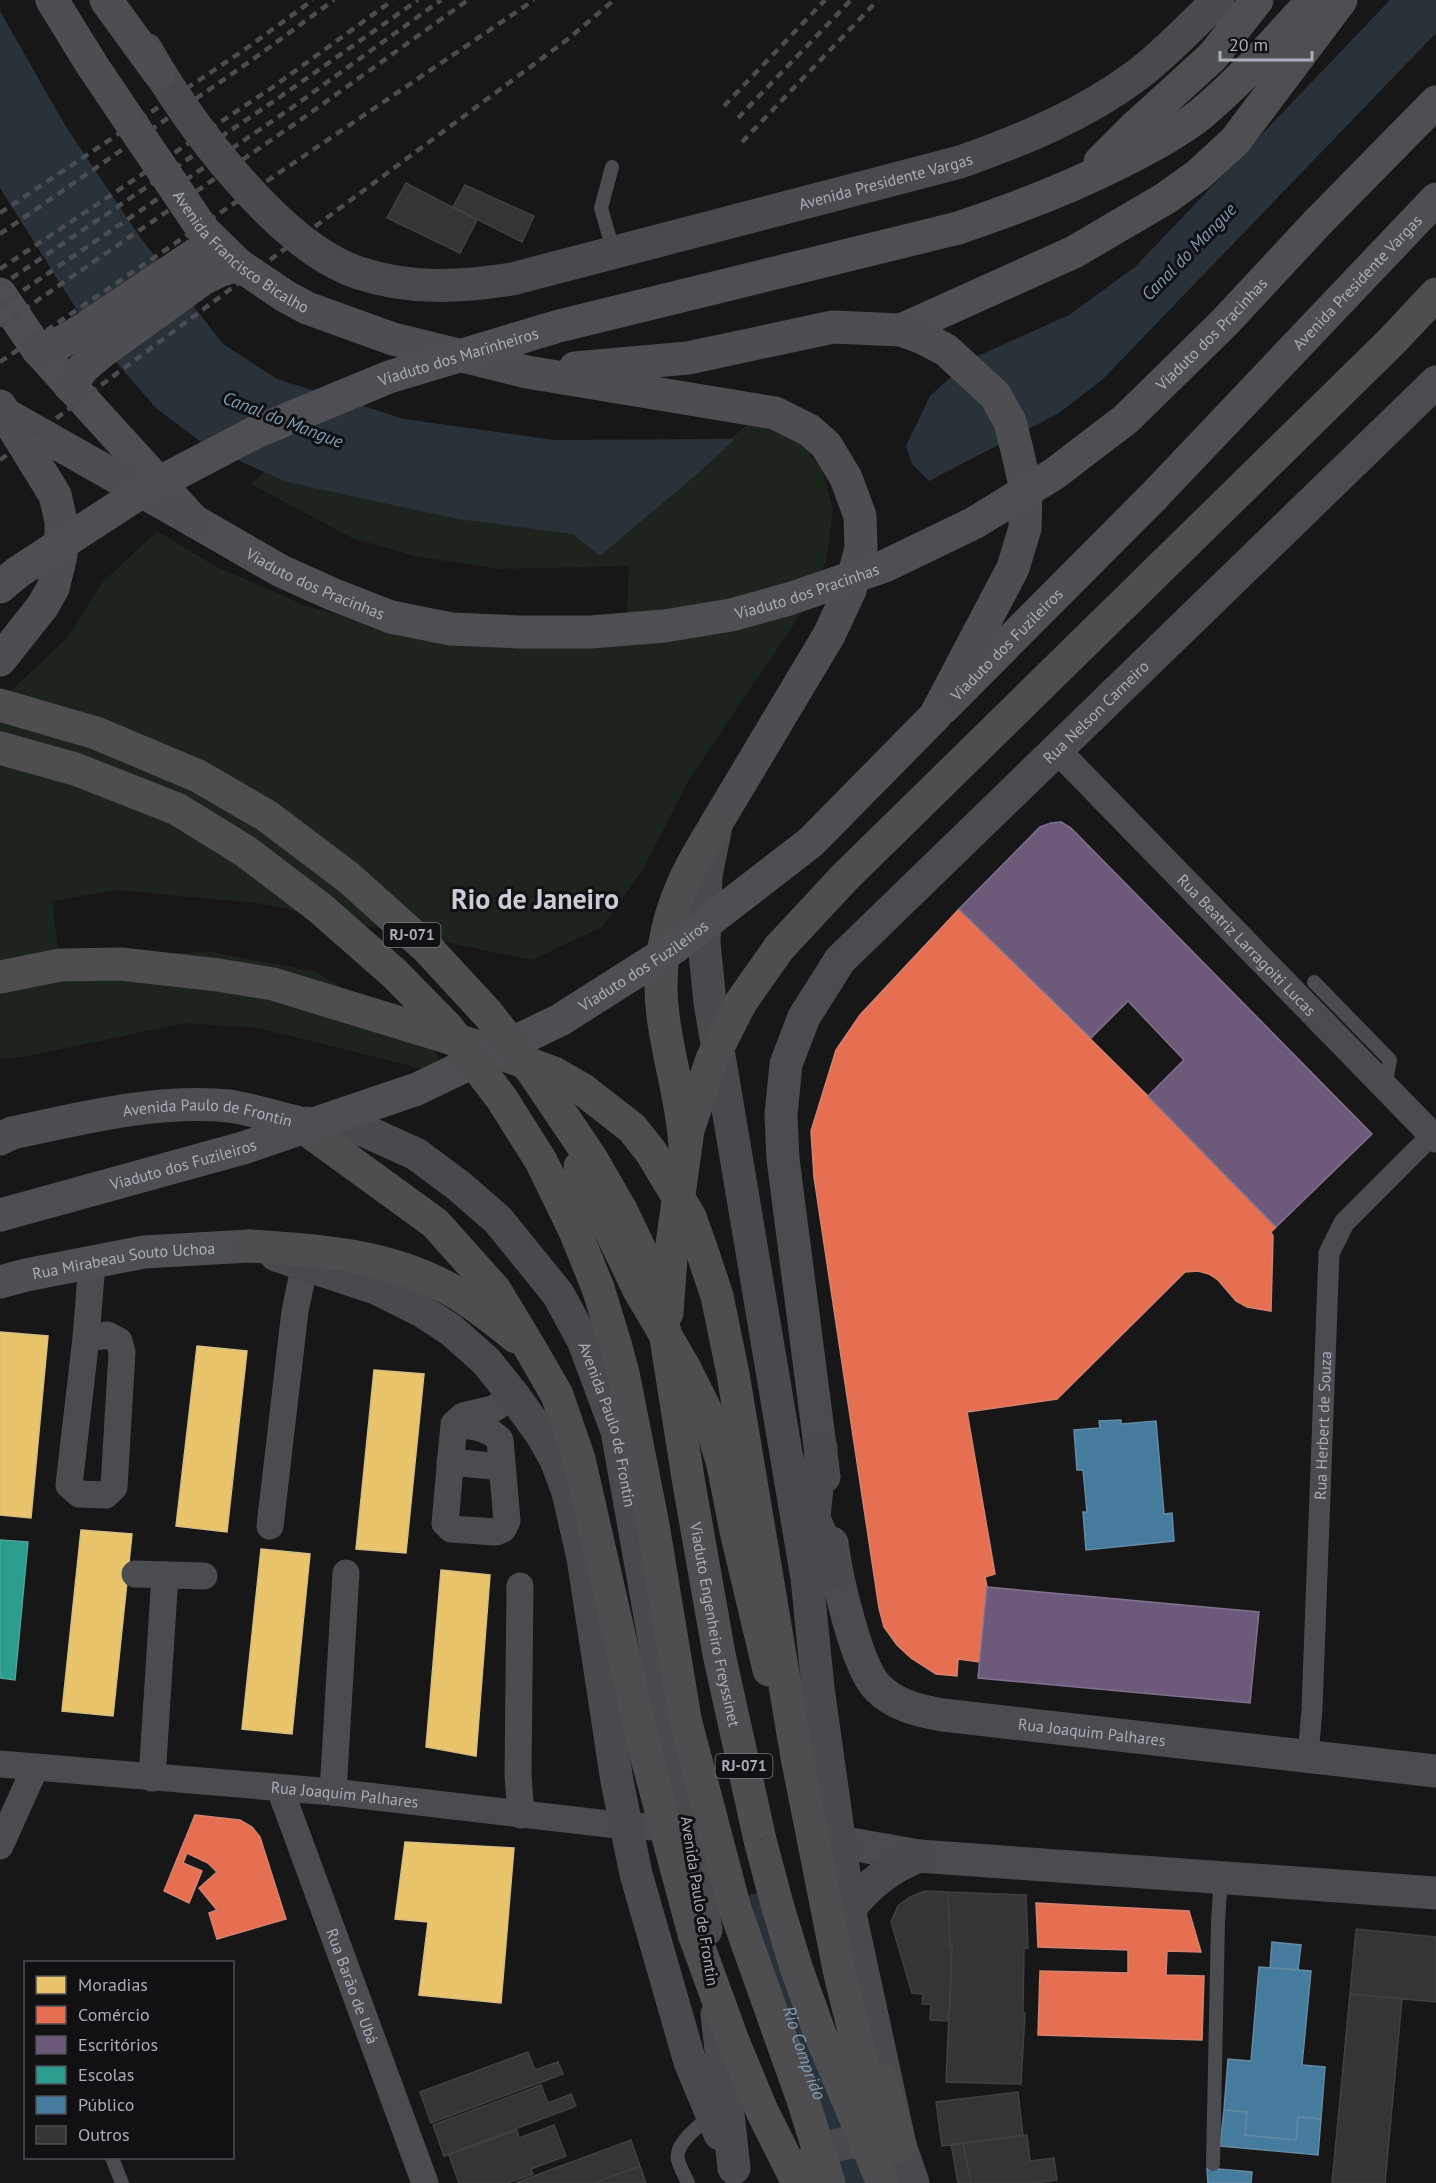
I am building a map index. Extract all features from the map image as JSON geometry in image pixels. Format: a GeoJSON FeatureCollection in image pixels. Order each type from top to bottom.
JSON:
{"type":"FeatureCollection","features":[{"type":"Feature","properties":{"kind":"highway","name":"Avenida Francisco Bicalho"},"geometry":{"type":"LineString","coordinates":[[52,0],[92,65],[203,230],[239,265],[285,296],[338,320],[393,339],[527,372]]}},
{"type":"Feature","properties":{"kind":"highway"},"geometry":{"type":"LineString","coordinates":[[106,0],[159,73]]}},
{"type":"Feature","properties":{"kind":"highway"},"geometry":{"type":"LineString","coordinates":[[38,350],[62,342],[93,340],[194,270],[214,242]]}},
{"type":"Feature","properties":{"kind":"highway"},"geometry":{"type":"LineString","coordinates":[[194,270],[221,270],[239,265]]}},
{"type":"Feature","properties":{"kind":"highway"},"geometry":{"type":"LineString","coordinates":[[665,1332],[674,1233],[688,1130],[712,1059],[741,1002],[779,948],[844,879],[1392,341],[1436,294]]}},
{"type":"Feature","properties":{"kind":"highway"},"geometry":{"type":"LineString","coordinates":[[527,372],[688,358],[833,327],[901,330],[946,350],[995,396],[1010,422],[1026,489],[1025,528],[1012,568],[935,716]]}},
{"type":"Feature","properties":{"kind":"highway"},"geometry":{"type":"LineString","coordinates":[[70,386],[82,368],[93,340]]}},
{"type":"Feature","properties":{"kind":"highway"},"geometry":{"type":"LineString","coordinates":[[527,372],[775,413],[809,430],[826,445],[846,478],[860,516],[861,548],[850,590],[829,635],[683,882],[664,945],[663,1015],[684,1119],[690,1217]]}},
{"type":"Feature","properties":{"kind":"highway"},"geometry":{"type":"LineString","coordinates":[[3,410],[194,521]]}},
{"type":"Feature","properties":{"kind":"highway"},"geometry":{"type":"LineString","coordinates":[[0,660],[42,607],[53,588],[61,555],[61,521],[55,495],[3,410]]}},
{"type":"Feature","properties":{"kind":"highway","name":"RJ-071"},"geometry":{"type":"LineString","coordinates":[[0,705],[96,733],[198,776],[267,816],[348,878],[428,949],[488,1014],[533,1072],[591,1158],[621,1210],[644,1258],[665,1332]]}},
{"type":"Feature","properties":{"kind":"highway","name":"RJ-071"},"geometry":{"type":"LineString","coordinates":[[0,748],[75,769],[177,809],[245,851],[320,908],[395,974],[447,1028],[502,1099],[541,1161],[575,1231],[598,1288],[623,1373],[686,1719],[735,1909],[803,2100],[807,2179]]}},
{"type":"Feature","properties":{"kind":"highway"},"geometry":{"type":"LineString","coordinates":[[0,976],[60,965],[121,964],[273,984],[502,1054],[554,1073],[582,1089],[632,1128],[651,1152],[690,1217],[717,1296],[733,1374],[798,1757],[840,1974],[891,2183]]}},
{"type":"Feature","properties":{"kind":"highway"},"geometry":{"type":"LineString","coordinates":[[502,1054],[542,1107],[584,1173],[639,1290],[683,1365],[709,1417],[723,1465],[736,1531],[810,1849],[841,1936],[900,2145]]}},
{"type":"Feature","properties":{"kind":"highway","name":"Avenida Paulo de Frontin"},"geometry":{"type":"LineString","coordinates":[[4,1135],[111,1112],[188,1105],[230,1106],[296,1122]]}},
{"type":"Feature","properties":{"kind":"highway"},"geometry":{"type":"LineString","coordinates":[[296,1122],[435,1223],[495,1290],[556,1395],[579,1460],[648,1762],[694,1934],[737,2051],[762,2111],[807,2179]]}},
{"type":"Feature","properties":{"kind":"highway"},"geometry":{"type":"LineString","coordinates":[[249,1246],[320,1250],[405,1269],[453,1291],[530,1348]]}},
{"type":"Feature","properties":{"kind":"highway","name":"Viaduto Engenheiro Freyssinet"},"geometry":{"type":"LineString","coordinates":[[665,1332],[719,1654],[760,1840],[796,1967],[819,2034],[883,2183]]}},
{"type":"Feature","properties":{"kind":"main road"},"geometry":{"type":"LineString","coordinates":[[119,0],[159,73]]}},
{"type":"Feature","properties":{"kind":"main road","name":"Avenida Presidente Vargas"},"geometry":{"type":"LineString","coordinates":[[159,73],[193,123],[250,191],[292,234],[312,249],[357,273],[374,278],[412,285],[451,286],[512,279],[614,253],[960,162],[1022,140],[1078,113],[1137,75],[1218,0]]}},
{"type":"Feature","properties":{"kind":"main road"},"geometry":{"type":"LineString","coordinates":[[1080,183],[1134,128],[1213,56],[1257,0]]}},
{"type":"Feature","properties":{"kind":"main road"},"geometry":{"type":"LineString","coordinates":[[1080,183],[1156,144],[1200,115],[1243,76],[1313,0]]}},
{"type":"Feature","properties":{"kind":"main road"},"geometry":{"type":"LineString","coordinates":[[901,330],[1074,252],[1166,198],[1198,175],[1235,141],[1341,0]]}},
{"type":"Feature","properties":{"kind":"main road","name":"Viaduto dos Pracinhas"},"geometry":{"type":"LineString","coordinates":[[194,521],[281,571],[332,594],[391,617],[451,628],[519,632],[591,632],[664,626],[731,615],[789,599],[885,566],[974,523],[1054,474],[1126,419],[1224,323],[1319,221],[1436,102]]}},
{"type":"Feature","properties":{"kind":"main road","name":"Viaduto dos Marinheiros"},"geometry":{"type":"LineString","coordinates":[[0,587],[18,572],[141,492],[256,432],[389,377],[559,326],[958,228],[1019,208],[1080,183]]}},
{"type":"Feature","properties":{"kind":"main road","name":"Avenida Presidente Vargas"},"geometry":{"type":"LineString","coordinates":[[1154,496],[1436,199]]}},
{"type":"Feature","properties":{"kind":"main road"},"geometry":{"type":"LineString","coordinates":[[0,294],[38,350],[194,521]]}},
{"type":"Feature","properties":{"kind":"main road","name":"Viaduto dos Fuzileiros"},"geometry":{"type":"LineString","coordinates":[[0,1215],[243,1148],[417,1089],[560,1020],[675,947],[811,842],[1154,496]]}},
{"type":"Feature","properties":{"kind":"main road"},"geometry":{"type":"LineString","coordinates":[[716,824],[706,875],[704,943],[710,1002],[785,1454],[821,1575]]}},
{"type":"Feature","properties":{"kind":"main road","name":"Avenida Paulo de Frontin"},"geometry":{"type":"LineString","coordinates":[[296,1122],[364,1131],[416,1154],[459,1186],[498,1220],[558,1293],[583,1340],[617,1431],[712,1968],[738,2176]]}},
{"type":"Feature","properties":{"kind":"main road","name":"Avenida Paulo de Frontin"},"geometry":{"type":"LineString","coordinates":[[249,1246],[376,1288],[422,1311],[451,1330],[486,1360],[542,1435],[556,1461],[568,1492],[583,1558],[617,1781],[636,1874],[687,2051],[738,2176]]}},
{"type":"Feature","properties":{"kind":"main road","name":"Rua Mirabeau Souto Uchoa"},"geometry":{"type":"LineString","coordinates":[[0,1282],[144,1252],[249,1246]]}},
{"type":"Feature","properties":{"kind":"main road"},"geometry":{"type":"LineString","coordinates":[[821,1448],[815,1521],[821,1575],[818,1688],[849,1910],[900,2145],[913,2183]]}},
{"type":"Feature","properties":{"kind":"main road"},"geometry":{"type":"LineString","coordinates":[[785,1454],[815,1521]]}},
{"type":"Feature","properties":{"kind":"main road"},"geometry":{"type":"LineString","coordinates":[[849,1910],[879,1877],[898,1864],[919,1856]]}},
{"type":"Feature","properties":{"kind":"main road"},"geometry":{"type":"LineString","coordinates":[[807,2179],[818,2154],[833,2146],[858,2141],[900,2145]]}},
{"type":"Feature","properties":{"kind":"street","name":"Rua Nelson Carneiro"},"geometry":{"type":"LineString","coordinates":[[821,1448],[783,1159],[781,1115],[786,1064],[804,1017],[840,960],[1436,382]]}},
{"type":"Feature","properties":{"kind":"street","name":"Rua Beatriz Larragoiti Lucas"},"geometry":{"type":"LineString","coordinates":[[1058,750],[1434,1137]]}},
{"type":"Feature","properties":{"kind":"street","name":"Rua Herbert de Souza"},"geometry":{"type":"LineString","coordinates":[[1308,1757],[1312,1709],[1329,1253],[1344,1223],[1434,1137]]}},
{"type":"Feature","properties":{"kind":"street"},"geometry":{"type":"LineString","coordinates":[[86,1338],[108,1335],[118,1341],[122,1352],[114,1487],[106,1495],[79,1494],[69,1485],[92,1263]]}},
{"type":"Feature","properties":{"kind":"street"},"geometry":{"type":"LineString","coordinates":[[270,1526],[295,1311],[305,1264]]}},
{"type":"Feature","properties":{"kind":"street"},"geometry":{"type":"LineString","coordinates":[[454,1424],[474,1426],[492,1432],[500,1440],[507,1521],[503,1529],[496,1532],[451,1529],[445,1524],[454,1424],[463,1416],[494,1409],[514,1396]]}},
{"type":"Feature","properties":{"kind":"street"},"geometry":{"type":"LineString","coordinates":[[821,1448],[821,1575]]}},
{"type":"Feature","properties":{"kind":"street"},"geometry":{"type":"LineString","coordinates":[[450,1461],[502,1467]]}},
{"type":"Feature","properties":{"kind":"street"},"geometry":{"type":"LineString","coordinates":[[135,1574],[204,1576]]}},
{"type":"Feature","properties":{"kind":"street"},"geometry":{"type":"LineString","coordinates":[[333,1792],[346,1574]]}},
{"type":"Feature","properties":{"kind":"street"},"geometry":{"type":"LineString","coordinates":[[152,1778],[165,1575]]}},
{"type":"Feature","properties":{"kind":"street","name":"Rua Joaquim Palhares"},"geometry":{"type":"LineString","coordinates":[[821,1575],[864,1667],[876,1686],[894,1701],[924,1712],[1436,1771]]}},
{"type":"Feature","properties":{"kind":"street"},"geometry":{"type":"LineString","coordinates":[[520,1586],[518,1775],[521,1815]]}},
{"type":"Feature","properties":{"kind":"street","name":"Rua Joaquim Palhares"},"geometry":{"type":"LineString","coordinates":[[0,1764],[333,1792],[626,1826],[689,1828]]}},
{"type":"Feature","properties":{"kind":"street"},"geometry":{"type":"LineString","coordinates":[[0,1846],[35,1768]]}},
{"type":"Feature","properties":{"kind":"street","name":"Rua Barão de Ubá"},"geometry":{"type":"LineString","coordinates":[[280,1789],[426,2183]]}},
{"type":"Feature","properties":{"kind":"street"},"geometry":{"type":"LineString","coordinates":[[839,1842],[919,1856],[1436,1893]]}},
{"type":"Feature","properties":{"kind":"lane"},"geometry":{"type":"LineString","coordinates":[[612,167],[601,208],[614,253]]}},
{"type":"Feature","properties":{"kind":"lane"},"geometry":{"type":"LineString","coordinates":[[1314,982],[1390,1060],[1385,1087]]}},
{"type":"Feature","properties":{"kind":"lane"},"geometry":{"type":"LineString","coordinates":[[1213,2164],[1221,1878]]}},
{"type":"Feature","properties":{"kind":"lane"},"geometry":{"type":"LineString","coordinates":[[688,2183],[678,2161],[680,2145],[712,2114]]}},
{"type":"Feature","properties":{"kind":"lane"},"geometry":{"type":"LineString","coordinates":[[113,2159],[122,2183]]}},
{"type":"Feature","properties":{"kind":"shaded area"},"geometry":{"type":"Polygon","coordinates":[[[760,415],[788,426],[822,470],[833,509],[826,562],[805,608],[690,778],[643,869],[602,927],[532,960],[257,903],[117,890],[52,901],[59,957],[212,952],[316,972],[419,1034],[439,1057],[431,1071],[258,1028],[184,1023],[24,1057],[0,1058],[0,701],[67,638],[102,583],[157,531],[213,565],[306,606],[442,642],[626,643],[629,566],[500,569],[414,556],[352,538],[251,484],[279,458],[615,531],[760,415]]]}},
{"type":"Feature","properties":{"kind":"water","name":"Canal do Mangue"},"geometry":{"type":"Polygon","coordinates":[[[1390,0],[1436,0],[1436,33],[1103,379],[1059,413],[929,481],[912,464],[906,446],[930,396],[971,359],[1069,315],[1135,267],[1390,0]]]}},
{"type":"Feature","properties":{"kind":"water","name":"Canal do Mangue"},"geometry":{"type":"Polygon","coordinates":[[[0,11],[66,127],[142,240],[223,344],[277,379],[404,419],[554,440],[735,439],[600,556],[573,534],[458,519],[287,482],[208,447],[157,409],[94,337],[0,188],[0,11]]]}},
{"type":"Feature","properties":{"kind":"building: Moradias"},"geometry":{"type":"Polygon","coordinates":[[[0,1332],[48,1336],[31,1518],[0,1515],[0,1332]]]}},
{"type":"Feature","properties":{"kind":"building: Moradias"},"geometry":{"type":"Polygon","coordinates":[[[197,1346],[247,1351],[227,1532],[176,1526],[197,1346]]]}},
{"type":"Feature","properties":{"kind":"building: Moradias"},"geometry":{"type":"Polygon","coordinates":[[[374,1370],[424,1374],[406,1553],[356,1549],[374,1370]]]}},
{"type":"Feature","properties":{"kind":"building: Moradias"},"geometry":{"type":"Polygon","coordinates":[[[81,1530],[132,1534],[113,1716],[62,1711],[81,1530]]]}},
{"type":"Feature","properties":{"kind":"building: Moradias"},"geometry":{"type":"Polygon","coordinates":[[[261,1549],[310,1554],[292,1734],[242,1729],[261,1549]]]}},
{"type":"Feature","properties":{"kind":"building: Moradias"},"geometry":{"type":"Polygon","coordinates":[[[441,1570],[490,1575],[476,1756],[426,1747],[441,1570]]]}},
{"type":"Feature","properties":{"kind":"building: Moradias"},"geometry":{"type":"Polygon","coordinates":[[[405,1842],[514,1848],[501,2003],[419,1995],[428,1922],[395,1919],[405,1842]]]}},
{"type":"Feature","properties":{"kind":"building: Comércio"},"geometry":{"type":"Polygon","coordinates":[[[959,909],[1148,1096],[1276,1227],[1271,1232],[1273,1236],[1271,1311],[1247,1307],[1236,1301],[1218,1280],[1209,1274],[1198,1271],[1185,1272],[1057,1399],[967,1412],[995,1574],[985,1577],[987,1587],[979,1662],[958,1659],[957,1676],[936,1674],[911,1658],[897,1645],[884,1627],[879,1608],[814,1177],[811,1131],[836,1050],[860,1015],[959,909]]]}},
{"type":"Feature","properties":{"kind":"building: Comércio"},"geometry":{"type":"Polygon","coordinates":[[[195,1815],[240,1820],[252,1827],[260,1837],[286,1919],[217,1939],[209,1913],[217,1910],[199,1888],[217,1872],[208,1863],[187,1853],[183,1863],[202,1871],[189,1903],[164,1891],[195,1815]]]}},
{"type":"Feature","properties":{"kind":"building: Comércio"},"geometry":{"type":"Polygon","coordinates":[[[1036,1903],[1189,1911],[1201,1952],[1167,1951],[1166,1975],[1204,1976],[1202,2040],[1038,2035],[1040,1971],[1128,1973],[1128,1950],[1038,1947],[1036,1903]]]}},
{"type":"Feature","properties":{"kind":"building: Escritórios"},"geometry":{"type":"Polygon","coordinates":[[[1061,822],[1071,828],[1372,1134],[1276,1227],[1148,1096],[1184,1060],[1128,1001],[1091,1038],[959,909],[1040,827],[1061,822]]]}},
{"type":"Feature","properties":{"kind":"building: Escritórios"},"geometry":{"type":"Polygon","coordinates":[[[987,1587],[1259,1612],[1250,1703],[978,1678],[987,1587]]]}},
{"type":"Feature","properties":{"kind":"building: Escolas"},"geometry":{"type":"Polygon","coordinates":[[[0,1540],[28,1542],[15,1680],[0,1678],[0,1540]]]}},
{"type":"Feature","properties":{"kind":"building: Público"},"geometry":{"type":"Polygon","coordinates":[[[1121,1420],[1121,1424],[1156,1421],[1164,1514],[1172,1513],[1174,1541],[1086,1550],[1083,1512],[1087,1512],[1083,1470],[1077,1470],[1074,1430],[1100,1428],[1099,1421],[1121,1420]]]}},
{"type":"Feature","properties":{"kind":"building: Público"},"geometry":{"type":"Polygon","coordinates":[[[1272,1942],[1301,1945],[1298,1970],[1270,1968],[1272,1942]]]}},
{"type":"Feature","properties":{"kind":"building: Público"},"geometry":{"type":"Polygon","coordinates":[[[1259,1967],[1311,1971],[1302,2065],[1325,2067],[1321,2119],[1298,2117],[1296,2140],[1245,2135],[1247,2112],[1224,2110],[1228,2059],[1251,2061],[1259,1967]]]}},
{"type":"Feature","properties":{"kind":"building: Público"},"geometry":{"type":"Polygon","coordinates":[[[1224,2110],[1247,2112],[1245,2135],[1296,2140],[1298,2117],[1321,2119],[1318,2155],[1220,2146],[1224,2110]]]}},
{"type":"Feature","properties":{"kind":"building: Público"},"geometry":{"type":"Polygon","coordinates":[[[1207,2168],[1252,2172],[1251,2183],[1208,2183],[1207,2168]]]}},
{"type":"Feature","properties":{"kind":"building: Outros"},"geometry":{"type":"Polygon","coordinates":[[[406,183],[477,220],[460,253],[387,218],[406,183]]]}},
{"type":"Feature","properties":{"kind":"building: Outros"},"geometry":{"type":"Polygon","coordinates":[[[465,185],[534,216],[522,242],[453,207],[465,185]]]}},
{"type":"Feature","properties":{"kind":"building: Outros"},"geometry":{"type":"Polygon","coordinates":[[[925,1891],[948,1892],[950,1946],[952,1945],[950,2011],[948,2011],[947,2021],[930,2020],[931,2004],[922,2004],[923,1994],[912,1993],[891,1922],[898,1906],[910,1897],[925,1891]]]}},
{"type":"Feature","properties":{"kind":"building: Outros"},"geometry":{"type":"Polygon","coordinates":[[[948,1892],[1026,1895],[1028,1948],[1024,1948],[1023,2013],[1025,2013],[1021,2084],[946,2082],[952,1945],[950,1946],[948,1892]]]}},
{"type":"Feature","properties":{"kind":"building: Outros"},"geometry":{"type":"Polygon","coordinates":[[[1356,1929],[1436,1937],[1436,2002],[1350,1994],[1356,1929]]]}},
{"type":"Feature","properties":{"kind":"building: Outros"},"geometry":{"type":"Polygon","coordinates":[[[1350,1994],[1402,1999],[1385,2183],[1332,2183],[1350,1994]]]}},
{"type":"Feature","properties":{"kind":"building: Outros"},"geometry":{"type":"Polygon","coordinates":[[[528,2052],[535,2070],[558,2062],[563,2074],[431,2123],[420,2092],[528,2052]]]}},
{"type":"Feature","properties":{"kind":"building: Outros"},"geometry":{"type":"Polygon","coordinates":[[[541,2085],[548,2103],[571,2094],[576,2106],[444,2156],[433,2125],[541,2085]]]}},
{"type":"Feature","properties":{"kind":"building: Outros"},"geometry":{"type":"Polygon","coordinates":[[[1018,2092],[1023,2136],[942,2146],[936,2102],[1018,2092]]]}},
{"type":"Feature","properties":{"kind":"building: Outros"},"geometry":{"type":"Polygon","coordinates":[[[554,2125],[566,2156],[531,2169],[533,2174],[507,2183],[459,2183],[449,2155],[517,2130],[519,2138],[554,2125]]]}},
{"type":"Feature","properties":{"kind":"building: Outros"},"geometry":{"type":"Polygon","coordinates":[[[1027,2135],[1030,2161],[1054,2158],[1057,2180],[1034,2183],[971,2183],[963,2143],[1027,2135]]]}},
{"type":"Feature","properties":{"kind":"building: Outros"},"geometry":{"type":"Polygon","coordinates":[[[631,2140],[640,2166],[594,2183],[515,2183],[631,2140]]]}},
{"type":"Feature","properties":{"kind":"building: Outros"},"geometry":{"type":"Polygon","coordinates":[[[963,2143],[971,2183],[958,2183],[951,2144],[963,2143]]]}},
{"type":"Feature","properties":{"kind":"building: Outros"},"geometry":{"type":"Polygon","coordinates":[[[640,2166],[646,2183],[594,2183],[640,2166]]]}},
{"type":"Feature","properties":{"kind":"waterway","name":"Rio Comprido"},"geometry":{"type":"LineString","coordinates":[[760,1920],[809,2071],[855,2183]]}},
{"type":"Feature","properties":{"kind":"railway"},"geometry":{"type":"LineString","coordinates":[[0,213],[244,50],[313,0]]}},
{"type":"Feature","properties":{"kind":"railway"},"geometry":{"type":"LineString","coordinates":[[0,234],[252,60],[334,0]]}},
{"type":"Feature","properties":{"kind":"railway"},"geometry":{"type":"LineString","coordinates":[[0,269],[273,87],[393,0]]}},
{"type":"Feature","properties":{"kind":"railway"},"geometry":{"type":"LineString","coordinates":[[0,286],[280,97],[418,0]]}},
{"type":"Feature","properties":{"kind":"railway"},"geometry":{"type":"LineString","coordinates":[[0,306],[290,109],[441,0]]}},
{"type":"Feature","properties":{"kind":"railway"},"geometry":{"type":"LineString","coordinates":[[0,326],[299,121],[468,0]]}},
{"type":"Feature","properties":{"kind":"railway"},"geometry":{"type":"LineString","coordinates":[[0,362],[534,0]]}},
{"type":"Feature","properties":{"kind":"railway"},"geometry":{"type":"LineString","coordinates":[[0,460],[568,39],[614,0]]}},
{"type":"Feature","properties":{"kind":"railway"},"geometry":{"type":"LineString","coordinates":[[724,106],[825,0]]}},
{"type":"Feature","properties":{"kind":"railway"},"geometry":{"type":"LineString","coordinates":[[738,118],[851,0]]}},
{"type":"Feature","properties":{"kind":"railway"},"geometry":{"type":"LineString","coordinates":[[742,142],[878,0]]}},
{"type":"Feature","properties":{"kind":"district","name":"Rio de Janeiro"},"geometry":{"type":"Point","coordinates":[535,899]}}]}
